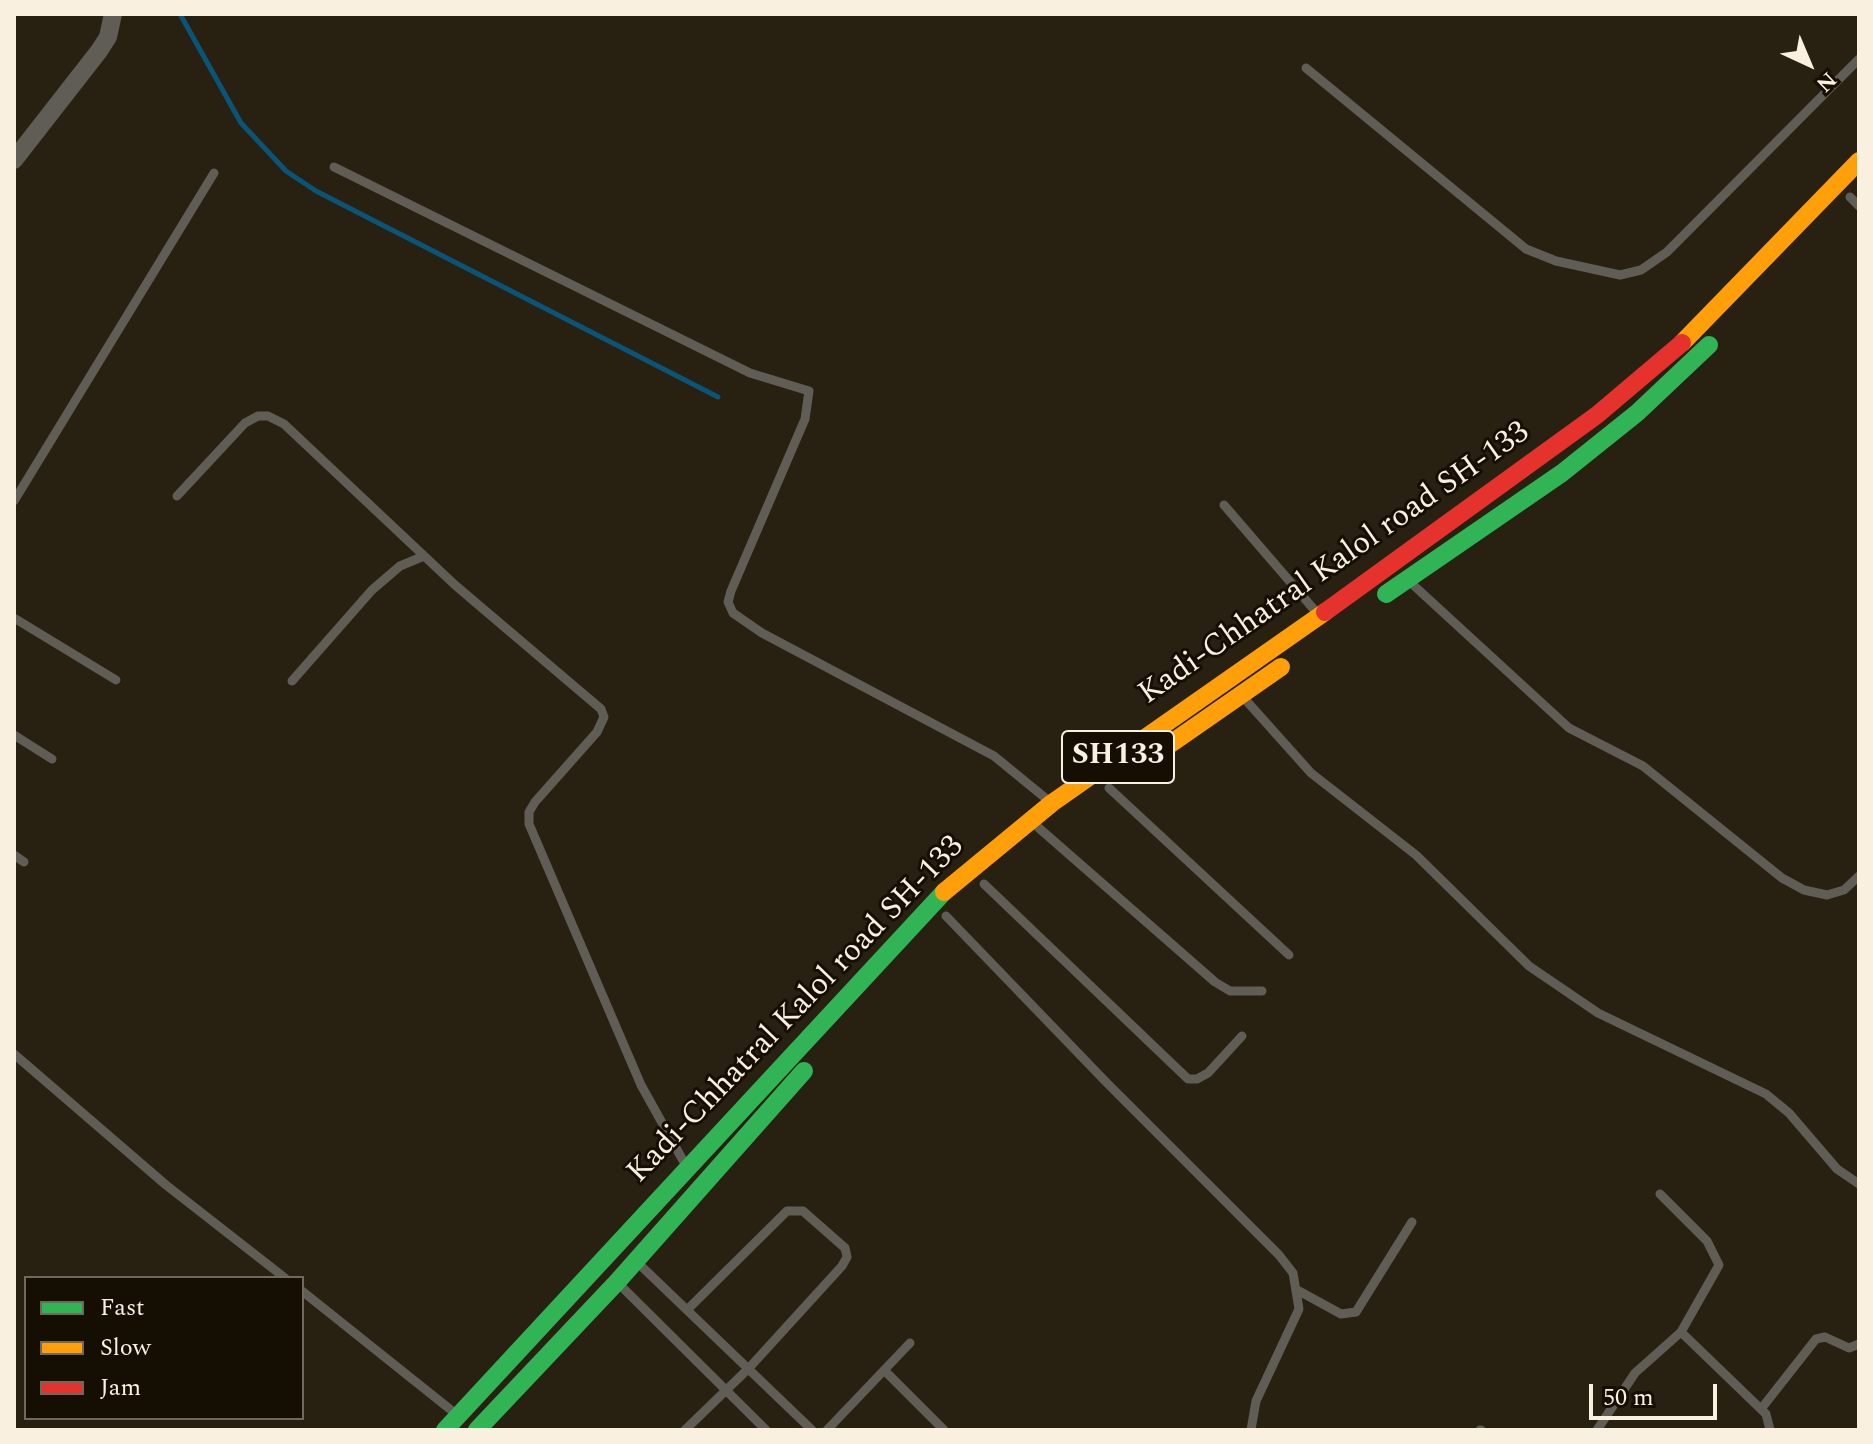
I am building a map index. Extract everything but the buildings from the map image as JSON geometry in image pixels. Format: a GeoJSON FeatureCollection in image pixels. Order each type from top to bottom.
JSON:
{"type":"FeatureCollection","features":[{"type":"Feature","properties":{"kind":"main road","name":"Kadi-Chhatral Kalol road SH-133"},"geometry":{"type":"LineString","coordinates":[[452,1423],[933,902],[1052,803],[1320,616],[1597,415],[1674,351],[1859,161]]}},
{"type":"Feature","properties":{"kind":"main road"},"geometry":{"type":"LineString","coordinates":[[1806,243],[1856,197]]}},
{"type":"Feature","properties":{"kind":"main road","name":"Kadi-Chhatral Kalol road SH-133"},"geometry":{"type":"LineString","coordinates":[[1369,606],[1562,473],[1637,413],[1719,334]]}},
{"type":"Feature","properties":{"kind":"main road","name":"Kadi-Chhatral Kalol road SH-133"},"geometry":{"type":"LineString","coordinates":[[1102,792],[1292,659]]}},
{"type":"Feature","properties":{"kind":"main road","name":"Kadi-Chhatral Kalol road SH-133"},"geometry":{"type":"LineString","coordinates":[[477,1430],[617,1282],[946,916],[1050,830]]}},
{"type":"Feature","properties":{"kind":"street"},"geometry":{"type":"LineString","coordinates":[[14,160],[99,51],[108,37],[113,14]]}},
{"type":"Feature","properties":{"kind":"lane"},"geometry":{"type":"LineString","coordinates":[[1306,68],[1526,249],[1556,261],[1620,275],[1641,270],[1667,252],[1859,59]]}},
{"type":"Feature","properties":{"kind":"lane"},"geometry":{"type":"LineString","coordinates":[[334,167],[750,373],[809,391],[805,419],[731,591],[728,602],[733,613],[762,633],[994,756],[1052,803]]}},
{"type":"Feature","properties":{"kind":"lane"},"geometry":{"type":"LineString","coordinates":[[14,501],[214,173]]}},
{"type":"Feature","properties":{"kind":"lane"},"geometry":{"type":"LineString","coordinates":[[177,496],[245,423],[258,416],[268,416],[284,424],[424,556],[601,709],[604,717],[597,732],[535,802],[529,812],[529,824],[641,1085],[687,1167]]}},
{"type":"Feature","properties":{"kind":"lane"},"geometry":{"type":"LineString","coordinates":[[1224,505],[1320,616]]}},
{"type":"Feature","properties":{"kind":"lane"},"geometry":{"type":"LineString","coordinates":[[292,681],[372,590],[400,566],[424,556]]}},
{"type":"Feature","properties":{"kind":"lane"},"geometry":{"type":"LineString","coordinates":[[1407,579],[1569,728],[1643,766],[1782,878],[1804,890],[1827,895],[1844,890],[1859,876]]}},
{"type":"Feature","properties":{"kind":"lane"},"geometry":{"type":"LineString","coordinates":[[14,618],[116,680]]}},
{"type":"Feature","properties":{"kind":"lane"},"geometry":{"type":"LineString","coordinates":[[1241,695],[1311,773],[1416,855],[1529,966],[1598,1013],[1766,1094],[1789,1113],[1837,1169],[1859,1184]]}},
{"type":"Feature","properties":{"kind":"lane"},"geometry":{"type":"LineString","coordinates":[[14,735],[52,759]]}},
{"type":"Feature","properties":{"kind":"lane"},"geometry":{"type":"LineString","coordinates":[[1102,792],[1289,955]]}},
{"type":"Feature","properties":{"kind":"lane"},"geometry":{"type":"LineString","coordinates":[[1030,820],[1050,830],[1215,982],[1230,991],[1262,991]]}},
{"type":"Feature","properties":{"kind":"lane"},"geometry":{"type":"LineString","coordinates":[[14,855],[24,862]]}},
{"type":"Feature","properties":{"kind":"lane"},"geometry":{"type":"LineString","coordinates":[[984,884],[1188,1079],[1197,1079],[1208,1073],[1242,1036]]}},
{"type":"Feature","properties":{"kind":"lane"},"geometry":{"type":"LineString","coordinates":[[946,916],[1279,1255],[1293,1273],[1299,1291],[1299,1309],[1256,1401],[1251,1430]]}},
{"type":"Feature","properties":{"kind":"lane"},"geometry":{"type":"LineString","coordinates":[[14,1054],[166,1185],[282,1276]]}},
{"type":"Feature","properties":{"kind":"lane"},"geometry":{"type":"LineString","coordinates":[[1597,1430],[1635,1373],[1681,1332],[1719,1265],[1707,1241],[1660,1194]]}},
{"type":"Feature","properties":{"kind":"lane"},"geometry":{"type":"LineString","coordinates":[[685,1430],[749,1368],[842,1266],[847,1257],[845,1248],[803,1211],[787,1211],[687,1310]]}},
{"type":"Feature","properties":{"kind":"lane"},"geometry":{"type":"LineString","coordinates":[[1299,1291],[1341,1314],[1356,1312],[1412,1222]]}},
{"type":"Feature","properties":{"kind":"lane"},"geometry":{"type":"LineString","coordinates":[[635,1261],[812,1430]]}},
{"type":"Feature","properties":{"kind":"lane"},"geometry":{"type":"LineString","coordinates":[[617,1282],[766,1430]]}},
{"type":"Feature","properties":{"kind":"lane"},"geometry":{"type":"LineString","coordinates":[[304,1293],[452,1423]]}},
{"type":"Feature","properties":{"kind":"lane"},"geometry":{"type":"LineString","coordinates":[[1681,1332],[1761,1409],[1771,1422],[1770,1430]]}},
{"type":"Feature","properties":{"kind":"lane"},"geometry":{"type":"LineString","coordinates":[[1761,1409],[1816,1339],[1825,1337],[1849,1348],[1859,1344]]}},
{"type":"Feature","properties":{"kind":"lane"},"geometry":{"type":"LineString","coordinates":[[827,1430],[910,1343]]}},
{"type":"Feature","properties":{"kind":"lane"},"geometry":{"type":"LineString","coordinates":[[885,1371],[944,1430]]}},
{"type":"Feature","properties":{"kind":"waterway"},"geometry":{"type":"LineString","coordinates":[[180,14],[241,123],[286,171],[316,191],[718,397]]}},
{"type":"Feature","properties":{"kind":"traffic: fast"},"geometry":{"type":"LineString","coordinates":[[1386,594],[1562,473],[1637,413],[1709,345]]}},
{"type":"Feature","properties":{"kind":"traffic: fast"},"geometry":{"type":"LineString","coordinates":[[445,1430],[944,892]]}},
{"type":"Feature","properties":{"kind":"traffic: fast"},"geometry":{"type":"LineString","coordinates":[[477,1430],[617,1282],[804,1071]]}},
{"type":"Feature","properties":{"kind":"traffic: slow"},"geometry":{"type":"LineString","coordinates":[[1682,343],[1859,161]]}},
{"type":"Feature","properties":{"kind":"traffic: slow"},"geometry":{"type":"LineString","coordinates":[[944,892],[1052,803],[1325,612]]}},
{"type":"Feature","properties":{"kind":"traffic: slow"},"geometry":{"type":"LineString","coordinates":[[1130,772],[1281,667]]}},
{"type":"Feature","properties":{"kind":"traffic: jam"},"geometry":{"type":"LineString","coordinates":[[1325,612],[1597,415],[1682,343]]}}]}
